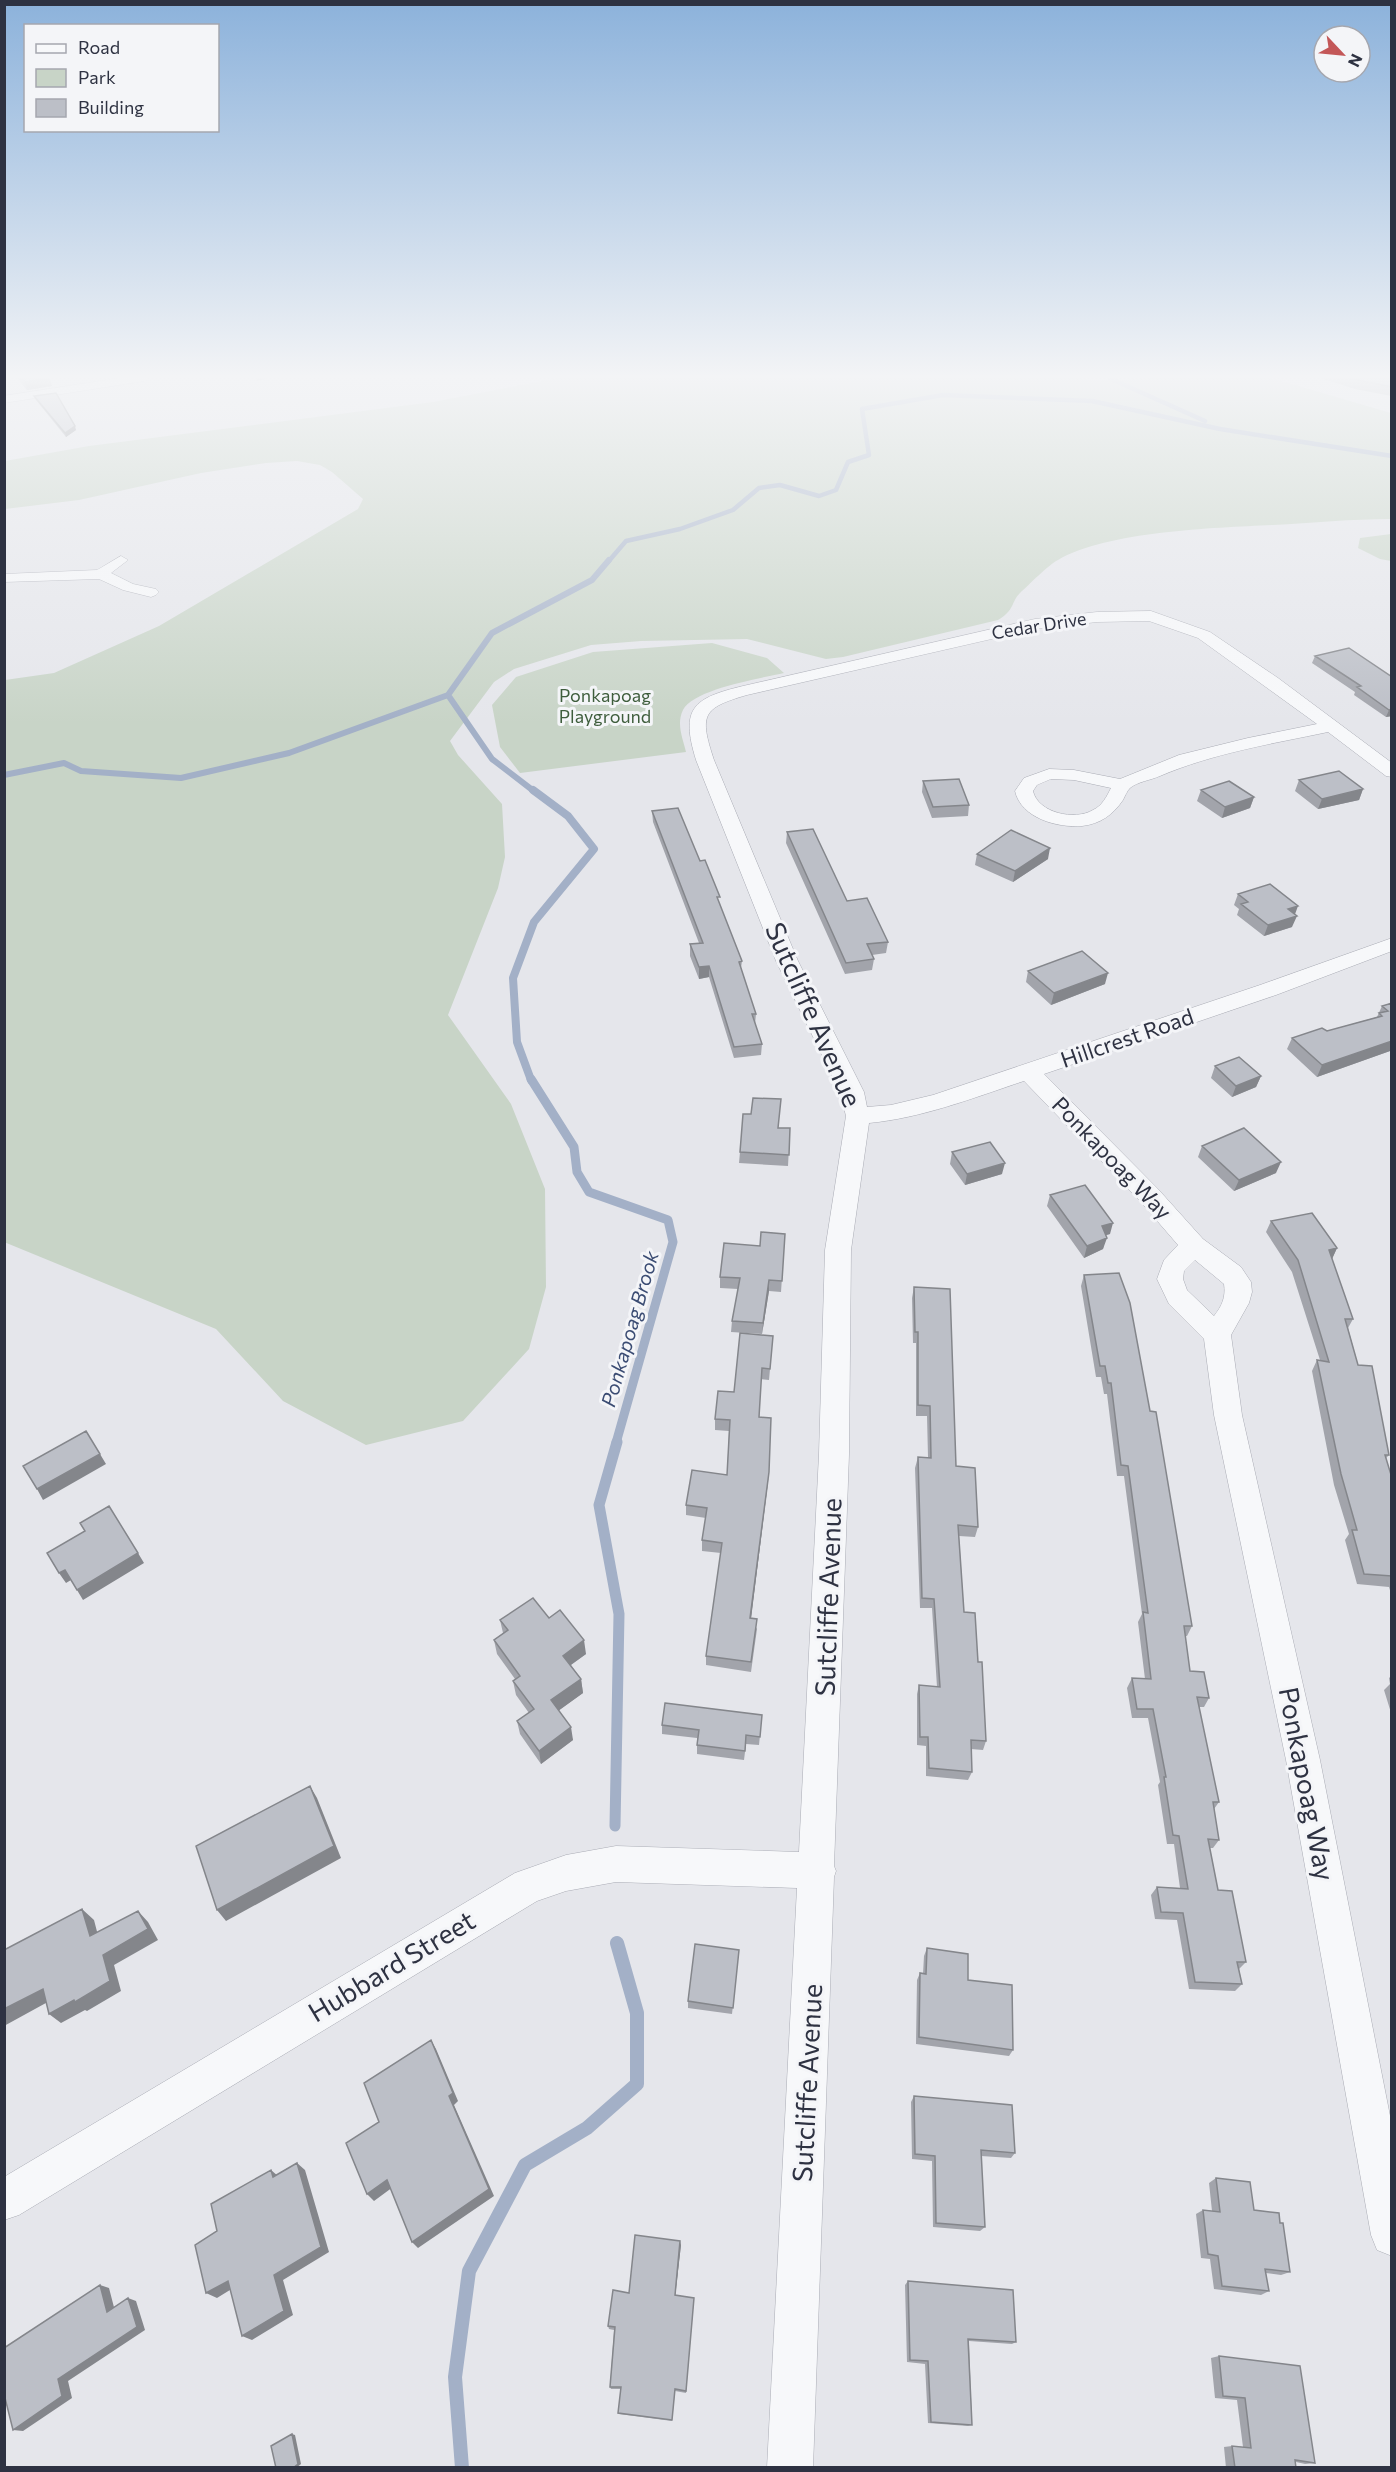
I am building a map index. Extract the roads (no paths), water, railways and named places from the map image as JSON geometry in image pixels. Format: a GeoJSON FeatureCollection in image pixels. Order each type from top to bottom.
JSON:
{"type":"FeatureCollection","features":[{"type":"Feature","properties":{"kind":"street"},"geometry":{"type":"LineString","coordinates":[[101,574],[121,560]]}},
{"type":"Feature","properties":{"kind":"street"},"geometry":{"type":"LineString","coordinates":[[4,578],[101,574],[128,587],[151,592]]}},
{"type":"Feature","properties":{"kind":"street","name":"Cedar Drive"},"geometry":{"type":"LineString","coordinates":[[705,760],[695,732],[695,723],[703,709],[722,697],[1035,624],[1128,615],[1151,616],[1204,635],[1272,682],[1392,772]]}},
{"type":"Feature","properties":{"kind":"street"},"geometry":{"type":"LineString","coordinates":[[1122,785],[1112,802],[1100,814],[1074,821],[1048,817],[1038,812],[1024,800],[1022,794],[1029,781],[1048,774],[1074,775],[1122,785],[1185,759],[1248,743],[1330,727]]}},
{"type":"Feature","properties":{"kind":"street","name":"Sutcliffe Avenue"},"geometry":{"type":"LineString","coordinates":[[705,760],[787,961],[852,1092],[858,1116],[838,1250],[834,1454],[818,1871],[790,2468]]}},
{"type":"Feature","properties":{"kind":"street","name":"Hillcrest Road"},"geometry":{"type":"LineString","coordinates":[[858,1116],[891,1113],[937,1102],[1268,990],[1392,944]]}},
{"type":"Feature","properties":{"kind":"street","name":"Ponkapoag Way"},"geometry":{"type":"LineString","coordinates":[[1028,1071],[1149,1195],[1194,1246],[1229,1271],[1239,1284],[1239,1297],[1234,1311],[1217,1334],[1228,1415],[1303,1760],[1392,2235]]}},
{"type":"Feature","properties":{"kind":"street"},"geometry":{"type":"LineString","coordinates":[[1194,1246],[1178,1260],[1171,1271],[1170,1284],[1179,1298],[1217,1334]]}},
{"type":"Feature","properties":{"kind":"street","name":"Hubbard Street"},"geometry":{"type":"LineString","coordinates":[[4,2200],[528,1886],[566,1873],[616,1864],[818,1871]]}},
{"type":"Feature","properties":{"kind":"waterway","name":"Ponkapoag Brook"},"geometry":{"type":"LineString","coordinates":[[608,562],[626,541],[680,529],[733,510],[753,493]]}},
{"type":"Feature","properties":{"kind":"waterway","name":"Ponkapoag Brook"},"geometry":{"type":"LineString","coordinates":[[810,493],[819,496],[826,493]]}},
{"type":"Feature","properties":{"kind":"waterway","name":"Ponkapoag Brook"},"geometry":{"type":"LineString","coordinates":[[448,695],[492,633],[592,580],[609,560]]}},
{"type":"Feature","properties":{"kind":"waterway"},"geometry":{"type":"LineString","coordinates":[[4,775],[64,763],[81,771],[181,778],[289,753],[448,695]]}},
{"type":"Feature","properties":{"kind":"waterway","name":"Ponkapoag Brook"},"geometry":{"type":"LineString","coordinates":[[448,695],[492,759],[535,792]]}},
{"type":"Feature","properties":{"kind":"waterway","name":"Ponkapoag Brook"},"geometry":{"type":"LineString","coordinates":[[531,1080],[517,1042],[513,978],[534,922],[594,849],[568,816],[533,790]]}},
{"type":"Feature","properties":{"kind":"waterway","name":"Ponkapoag Brook"},"geometry":{"type":"LineString","coordinates":[[531,1079],[574,1147],[577,1172],[589,1192],[668,1220],[673,1242],[616,1443]]}},
{"type":"Feature","properties":{"kind":"waterway","name":"Ponkapoag Brook"},"geometry":{"type":"LineString","coordinates":[[615,1826],[619,1614],[599,1505],[617,1442]]}},
{"type":"Feature","properties":{"kind":"waterway","name":"Ponkapoag Brook"},"geometry":{"type":"LineString","coordinates":[[462,2468],[455,2377],[469,2271],[525,2165],[587,2128],[637,2084],[637,2013],[617,1943]]}},
{"type":"Feature","properties":{"kind":"park label","name":"Ponkapoag Playground"},"geometry":{"type":"Point","coordinates":[605,706]}}]}
